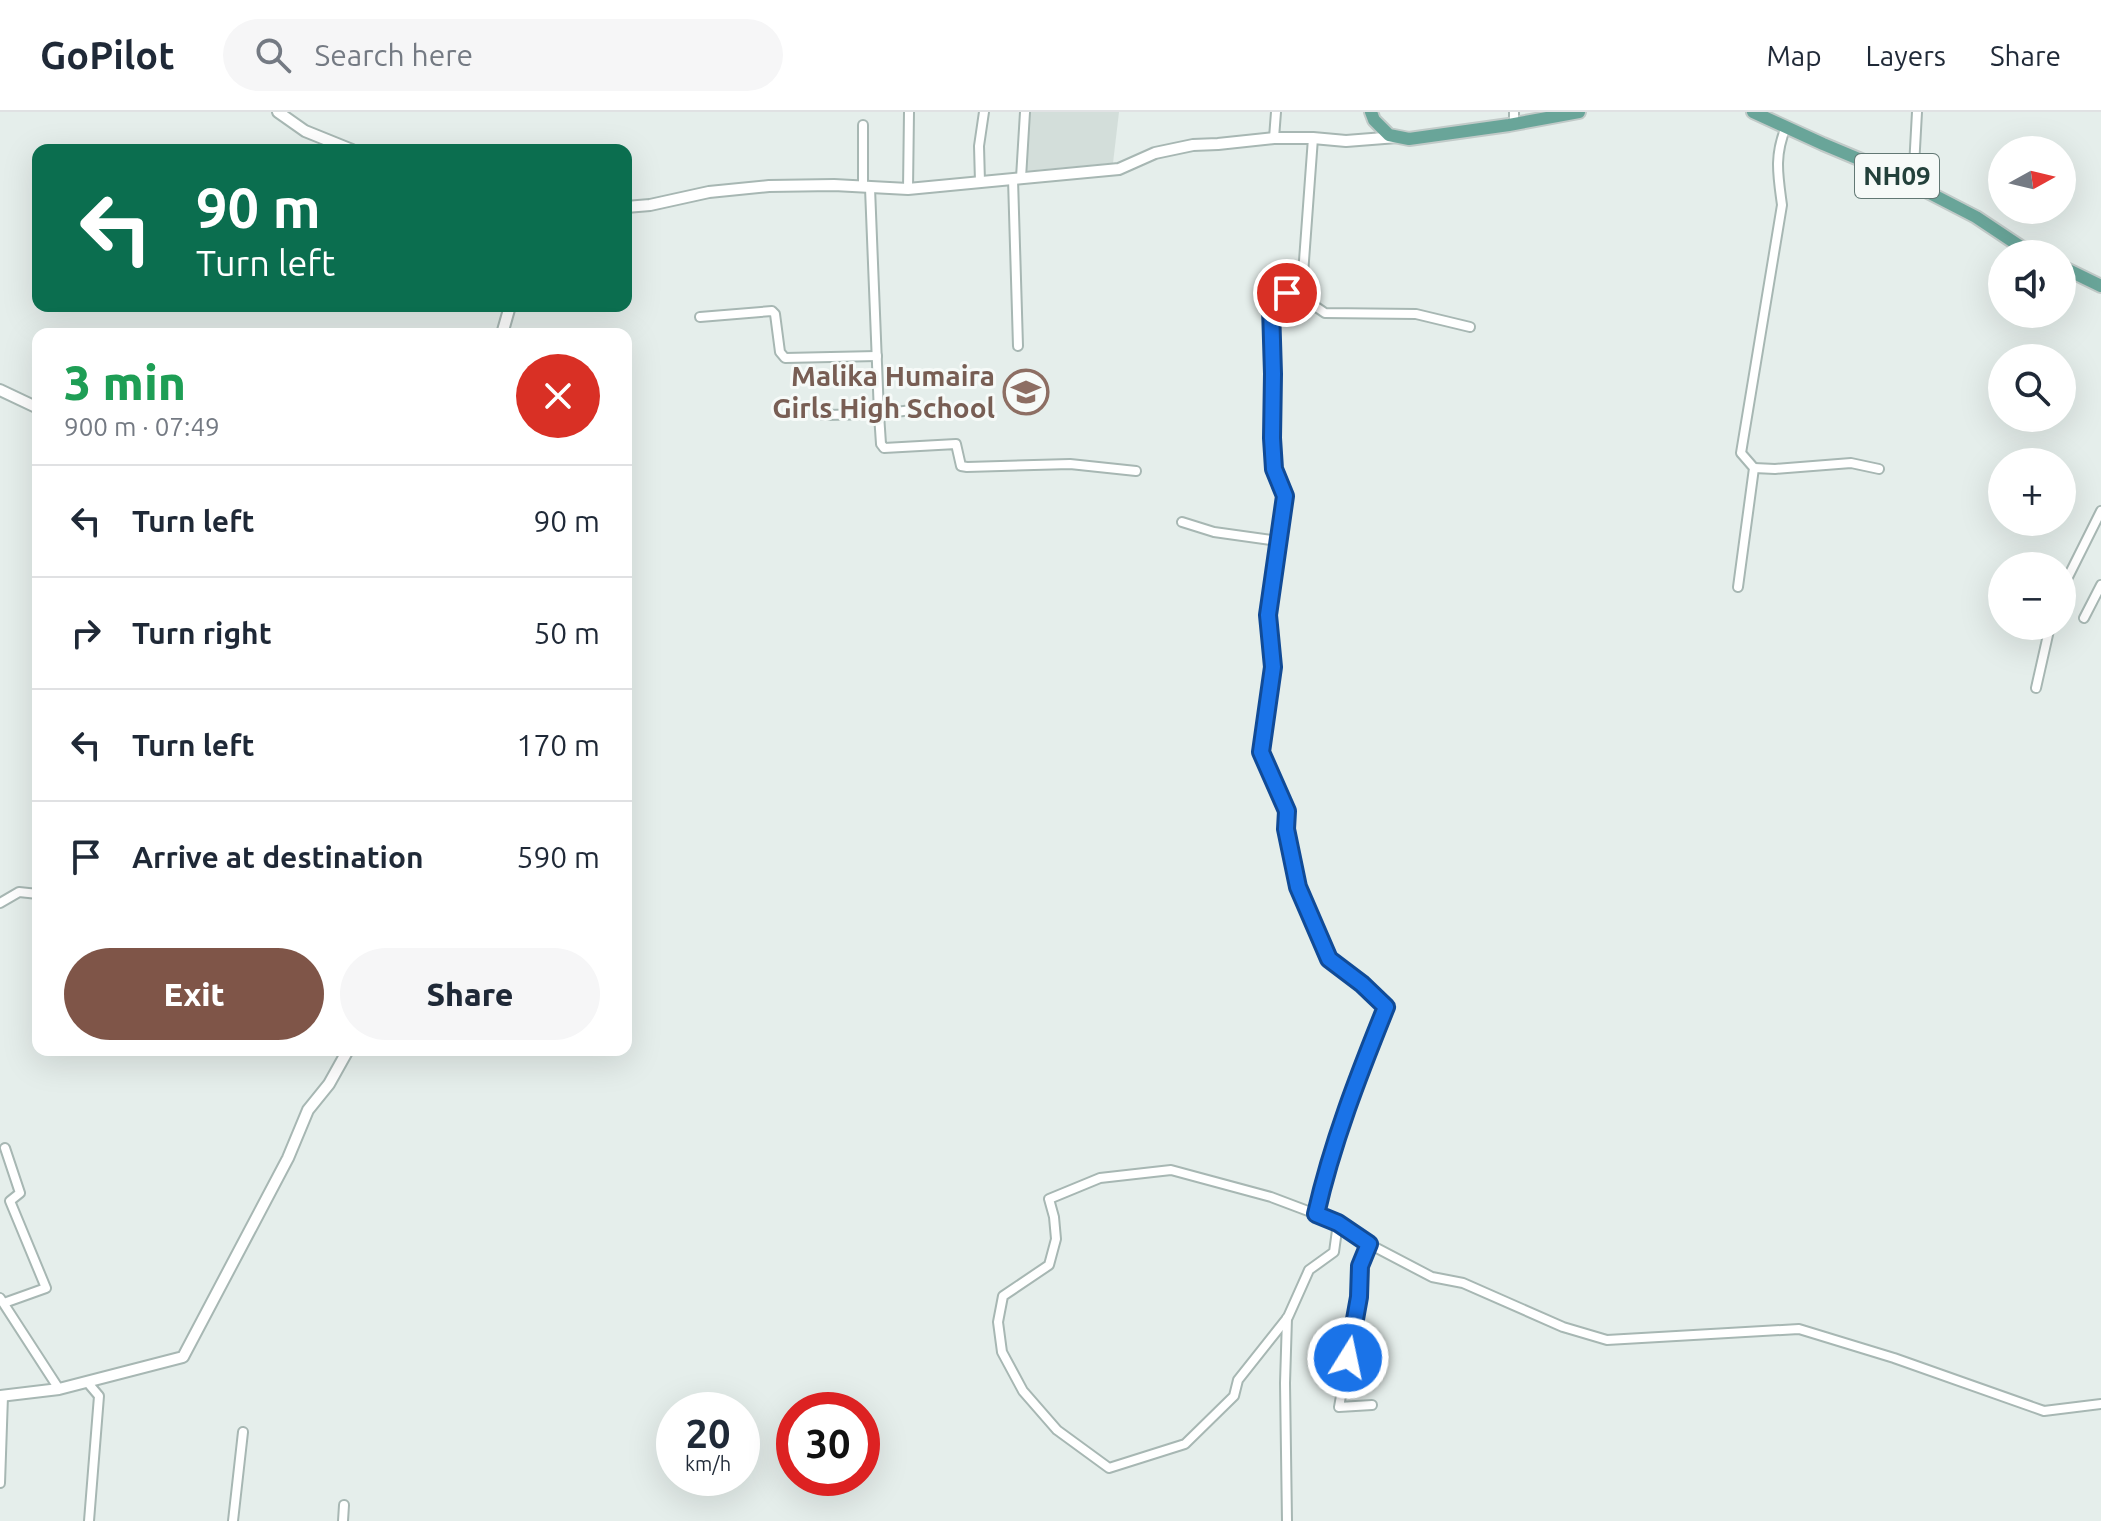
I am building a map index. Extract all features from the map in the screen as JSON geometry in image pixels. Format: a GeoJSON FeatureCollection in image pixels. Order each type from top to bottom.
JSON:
{"type":"FeatureCollection","features":[{"type":"Feature","properties":{"kind":"main road"},"geometry":{"type":"LineString","coordinates":[[1371,112],[1374,120],[1389,135],[1409,139],[1514,118],[1579,112]]}},
{"type":"Feature","properties":{"kind":"main road","name":"NH09"},"geometry":{"type":"LineString","coordinates":[[1753,112],[1885,170],[1976,217],[2010,240]]}},
{"type":"Feature","properties":{"kind":"main road"},"geometry":{"type":"LineString","coordinates":[[2076,274],[2101,286]]}},
{"type":"Feature","properties":{"kind":"street"},"geometry":{"type":"LineString","coordinates":[[278,112],[305,131],[337,144]]}},
{"type":"Feature","properties":{"kind":"street"},"geometry":{"type":"LineString","coordinates":[[908,189],[909,112]]}},
{"type":"Feature","properties":{"kind":"street"},"geometry":{"type":"LineString","coordinates":[[980,182],[979,146],[984,112]]}},
{"type":"Feature","properties":{"kind":"street"},"geometry":{"type":"LineString","coordinates":[[1018,346],[1017,179],[1025,112]]}},
{"type":"Feature","properties":{"kind":"street"},"geometry":{"type":"LineString","coordinates":[[1274,138],[1276,112]]}},
{"type":"Feature","properties":{"kind":"street"},"geometry":{"type":"LineString","coordinates":[[1913,185],[1917,112]]}},
{"type":"Feature","properties":{"kind":"street"},"geometry":{"type":"LineString","coordinates":[[863,125],[879,414],[884,448],[956,444],[961,466],[1070,464],[1136,471]]}},
{"type":"Feature","properties":{"kind":"street"},"geometry":{"type":"LineString","coordinates":[[1786,127],[1779,145],[1782,205],[1741,453],[1754,468],[1851,463],[1879,469]]}},
{"type":"Feature","properties":{"kind":"street"},"geometry":{"type":"LineString","coordinates":[[632,206],[709,192],[769,186],[908,189],[1119,169],[1155,153],[1193,145],[1274,138],[1346,141],[1399,137]]}},
{"type":"Feature","properties":{"kind":"street"},"geometry":{"type":"LineString","coordinates":[[1313,138],[1302,288],[1306,300],[1325,313],[1416,314],[1470,327]]}},
{"type":"Feature","properties":{"kind":"street"},"geometry":{"type":"LineString","coordinates":[[1302,288],[1287,293],[1271,307],[1274,469],[1285,496],[1268,615],[1273,667],[1261,752],[1287,811],[1286,829],[1298,887],[1329,959],[1386,1007],[1324,1177],[1316,1214]]}},
{"type":"Feature","properties":{"kind":"street"},"geometry":{"type":"LineString","coordinates":[[700,317],[772,311],[780,352],[785,358],[877,356]]}},
{"type":"Feature","properties":{"kind":"street"},"geometry":{"type":"LineString","coordinates":[[0,390],[32,405]]}},
{"type":"Feature","properties":{"kind":"street"},"geometry":{"type":"LineString","coordinates":[[823,415],[912,410]]}},
{"type":"Feature","properties":{"kind":"street"},"geometry":{"type":"LineString","coordinates":[[1738,587],[1754,468]]}},
{"type":"Feature","properties":{"kind":"street"},"geometry":{"type":"LineString","coordinates":[[2076,561],[2101,511]]}},
{"type":"Feature","properties":{"kind":"street"},"geometry":{"type":"LineString","coordinates":[[1182,522],[1214,532],[1278,541]]}},
{"type":"Feature","properties":{"kind":"street"},"geometry":{"type":"LineString","coordinates":[[2084,618],[2101,585]]}},
{"type":"Feature","properties":{"kind":"street"},"geometry":{"type":"LineString","coordinates":[[2036,688],[2047,640]]}},
{"type":"Feature","properties":{"kind":"street"},"geometry":{"type":"LineString","coordinates":[[0,903],[19,892],[32,893]]}},
{"type":"Feature","properties":{"kind":"street"},"geometry":{"type":"LineString","coordinates":[[0,1483],[2,1396],[88,1383],[183,1357],[288,1158],[308,1110],[329,1084],[345,1056]]}},
{"type":"Feature","properties":{"kind":"street"},"geometry":{"type":"LineString","coordinates":[[5,1148],[20,1193],[10,1201],[46,1288],[2,1301],[59,1389]]}},
{"type":"Feature","properties":{"kind":"street"},"geometry":{"type":"LineString","coordinates":[[1338,1223],[1334,1252],[1309,1270],[1288,1317],[1238,1380],[1234,1396],[1185,1444],[1109,1468],[1057,1430],[1023,1391],[1002,1352],[998,1322],[1003,1296],[1049,1265],[1056,1239],[1049,1199],[1100,1178],[1171,1170],[1271,1197],[1316,1214],[1338,1223],[1369,1244],[1432,1277],[1463,1283],[1563,1327],[1607,1340],[1799,1329],[1894,1358],[2044,1411],[2101,1404]]}},
{"type":"Feature","properties":{"kind":"street"},"geometry":{"type":"LineString","coordinates":[[1369,1244],[1360,1266],[1359,1297],[1339,1407],[1372,1405]]}},
{"type":"Feature","properties":{"kind":"street"},"geometry":{"type":"LineString","coordinates":[[1287,1521],[1285,1383],[1288,1317]]}},
{"type":"Feature","properties":{"kind":"street"},"geometry":{"type":"LineString","coordinates":[[88,1383],[99,1396],[89,1521]]}},
{"type":"Feature","properties":{"kind":"street"},"geometry":{"type":"LineString","coordinates":[[233,1521],[243,1432]]}},
{"type":"Feature","properties":{"kind":"street"},"geometry":{"type":"LineString","coordinates":[[343,1521],[344,1505]]}},
{"type":"Feature","properties":{"kind":"shaded area"},"geometry":{"type":"Polygon","coordinates":[[[1026,112],[1119,112],[1113,163],[1025,171],[1026,112]]]}},
{"type":"Feature","properties":{"kind":"place","name":"Malika Humaira Girls High School"},"geometry":{"type":"Point","coordinates":[1026,392]}},
{"type":"Feature","properties":{"kind":"route"},"geometry":{"type":"LineString","coordinates":[[1287,293],[1271,307],[1274,469],[1285,496],[1268,615],[1273,667],[1261,752],[1287,811],[1286,829],[1298,887],[1329,959],[1386,1007],[1360,1071],[1324,1177],[1316,1214],[1338,1223],[1369,1244],[1360,1266],[1359,1297],[1348,1358]]}}]}
